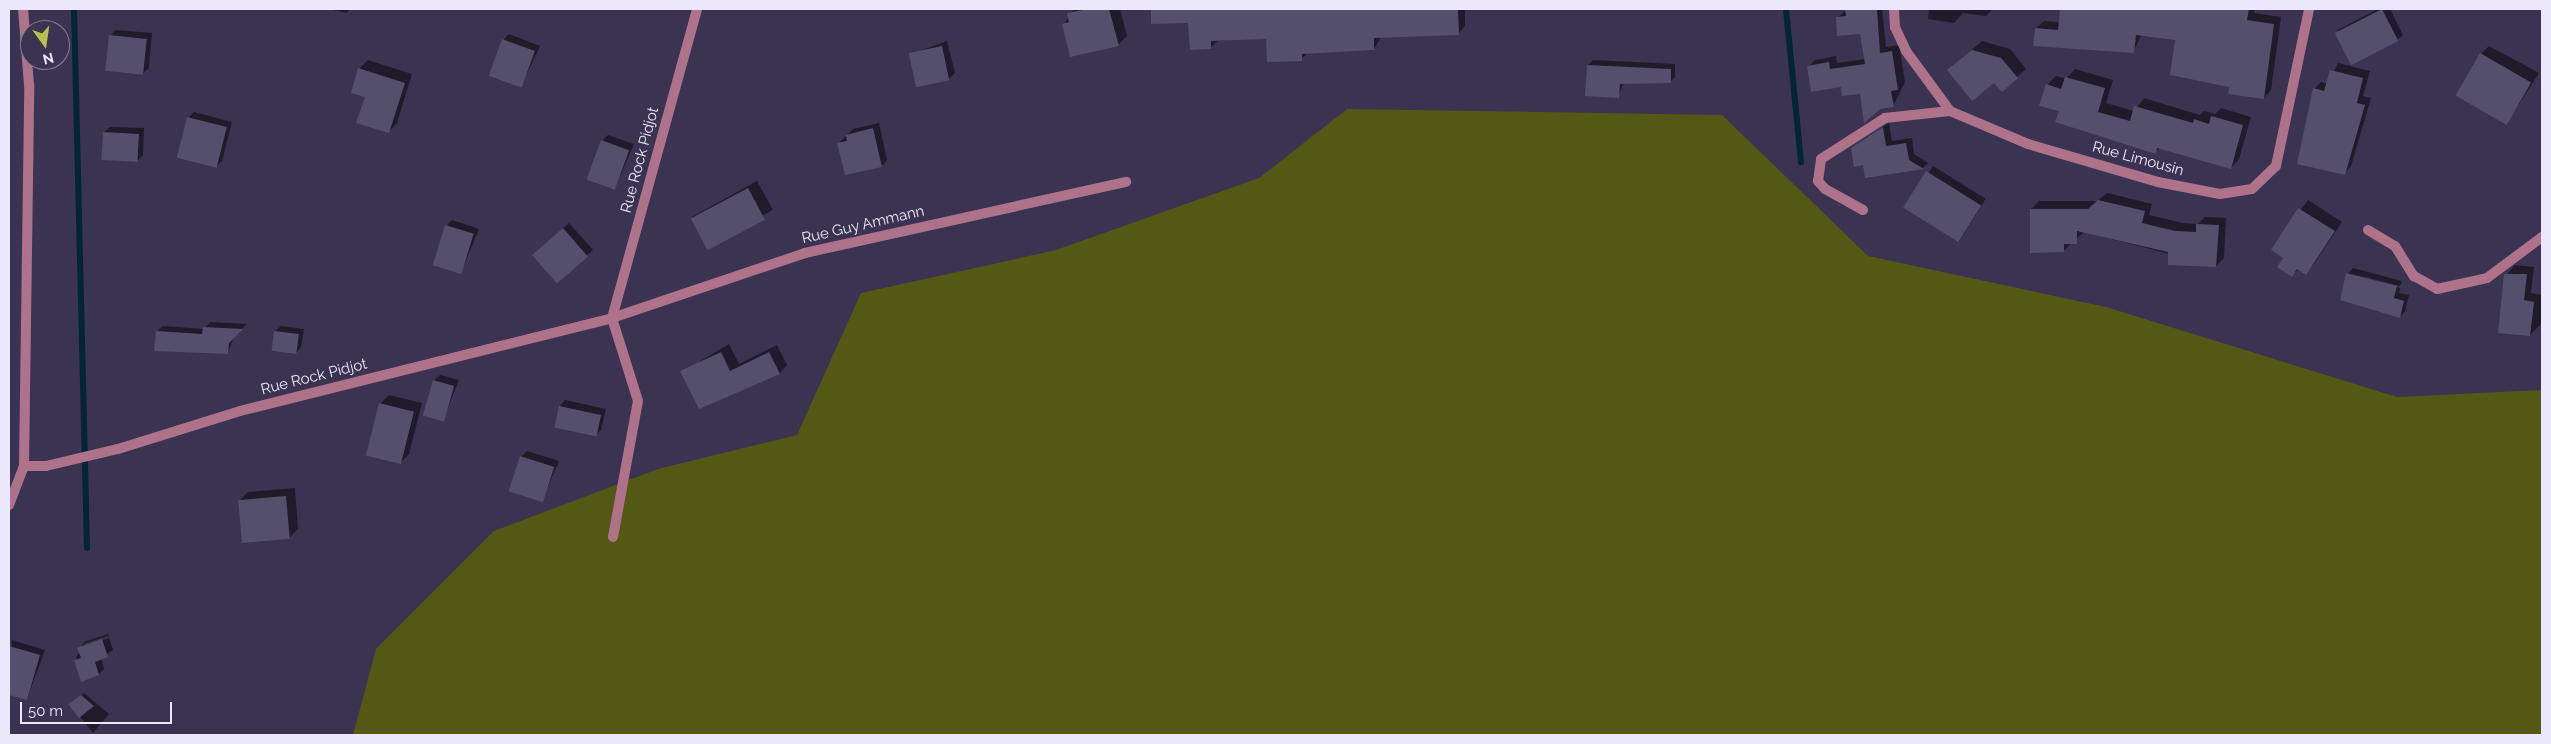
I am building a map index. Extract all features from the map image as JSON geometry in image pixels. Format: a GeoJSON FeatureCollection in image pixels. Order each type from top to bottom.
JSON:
{"type":"FeatureCollection","features":[{"type":"Feature","properties":{"kind":"street"},"geometry":{"type":"LineString","coordinates":[[9,505],[24,466],[29,85],[23,9]]}},
{"type":"Feature","properties":{"kind":"street","name":"Rue Rock Pidjot"},"geometry":{"type":"LineString","coordinates":[[24,466],[46,466],[118,449],[240,411],[612,318],[697,9]]}},
{"type":"Feature","properties":{"kind":"street"},"geometry":{"type":"LineString","coordinates":[[1894,9],[1895,27],[1906,52],[1950,111]]}},
{"type":"Feature","properties":{"kind":"street","name":"Rue Limousin"},"geometry":{"type":"LineString","coordinates":[[1950,111],[2028,144],[2158,182],[2220,194],[2252,189],[2276,166],[2309,9]]}},
{"type":"Feature","properties":{"kind":"street"},"geometry":{"type":"LineString","coordinates":[[1863,210],[1825,189],[1818,181],[1821,159],[1885,118],[1950,111]]}},
{"type":"Feature","properties":{"kind":"street","name":"Rue Guy Ammann"},"geometry":{"type":"LineString","coordinates":[[612,318],[805,253],[1126,182]]}},
{"type":"Feature","properties":{"kind":"street"},"geometry":{"type":"LineString","coordinates":[[2368,230],[2395,246],[2414,276],[2437,289],[2487,278],[2542,237]]}},
{"type":"Feature","properties":{"kind":"street"},"geometry":{"type":"LineString","coordinates":[[612,318],[638,401],[613,537]]}},
{"type":"Feature","properties":{"kind":"green space"},"geometry":{"type":"Polygon","coordinates":[[[1347,109],[1722,115],[1868,256],[2106,307],[2397,397],[2542,390],[2542,735],[353,735],[376,649],[494,531],[658,469],[797,435],[861,293],[1056,250],[1259,178],[1347,109]]]}},
{"type":"Feature","properties":{"kind":"building"},"geometry":{"type":"Polygon","coordinates":[[[1088,9],[1109,9],[1119,46],[1070,57],[1062,24],[1069,22],[1067,13],[1088,9]]]}},
{"type":"Feature","properties":{"kind":"building"},"geometry":{"type":"Polygon","coordinates":[[[1151,9],[1458,9],[1459,35],[1374,38],[1374,50],[1302,54],[1302,61],[1267,62],[1266,39],[1211,41],[1211,49],[1190,50],[1188,23],[1151,24],[1151,9]]]}},
{"type":"Feature","properties":{"kind":"building"},"geometry":{"type":"Polygon","coordinates":[[[1845,9],[1877,9],[1880,53],[1892,51],[1898,90],[1891,91],[1894,107],[1880,109],[1864,123],[1860,94],[1842,96],[1841,87],[1811,92],[1807,66],[1829,62],[1830,69],[1865,64],[1860,34],[1837,36],[1836,17],[1846,16],[1845,9]]]}},
{"type":"Feature","properties":{"kind":"building"},"geometry":{"type":"Polygon","coordinates":[[[2060,9],[2249,9],[2247,20],[2274,24],[2264,99],[2228,94],[2229,87],[2170,75],[2175,40],[2136,35],[2134,53],[2033,46],[2035,28],[2058,30],[2060,9]]]}},
{"type":"Feature","properties":{"kind":"building"},"geometry":{"type":"Polygon","coordinates":[[[2382,9],[2398,41],[2351,65],[2335,33],[2382,9]]]}},
{"type":"Feature","properties":{"kind":"building"},"geometry":{"type":"Polygon","coordinates":[[[109,35],[147,39],[143,75],[105,71],[109,35]]]}},
{"type":"Feature","properties":{"kind":"building"},"geometry":{"type":"Polygon","coordinates":[[[502,39],[535,51],[522,88],[489,76],[502,39]]]}},
{"type":"Feature","properties":{"kind":"building"},"geometry":{"type":"Polygon","coordinates":[[[942,46],[949,80],[916,87],[909,53],[942,46]]]}},
{"type":"Feature","properties":{"kind":"building"},"geometry":{"type":"Polygon","coordinates":[[[1972,50],[2001,58],[2018,78],[2002,92],[1994,83],[1972,101],[1947,70],[1972,50]]]}},
{"type":"Feature","properties":{"kind":"building"},"geometry":{"type":"Polygon","coordinates":[[[2480,53],[2531,82],[2507,125],[2456,95],[2480,53]]]}},
{"type":"Feature","properties":{"kind":"building"},"geometry":{"type":"Polygon","coordinates":[[[1587,65],[1671,69],[1671,83],[1620,84],[1619,98],[1585,96],[1587,65]]]}},
{"type":"Feature","properties":{"kind":"building"},"geometry":{"type":"Polygon","coordinates":[[[358,68],[405,83],[389,133],[356,123],[365,97],[351,93],[358,68]]]}},
{"type":"Feature","properties":{"kind":"building"},"geometry":{"type":"Polygon","coordinates":[[[2330,70],[2363,78],[2357,103],[2365,105],[2345,175],[2297,164],[2313,88],[2324,91],[2330,70]]]}},
{"type":"Feature","properties":{"kind":"building"},"geometry":{"type":"Polygon","coordinates":[[[2065,77],[2105,88],[2098,112],[2130,121],[2134,106],[2193,123],[2194,119],[2209,124],[2211,116],[2243,125],[2231,169],[2157,148],[2156,154],[2055,122],[2059,111],[2039,106],[2046,84],[2061,89],[2065,77]]]}},
{"type":"Feature","properties":{"kind":"building"},"geometry":{"type":"Polygon","coordinates":[[[187,117],[227,127],[217,168],[177,158],[187,117]]]}},
{"type":"Feature","properties":{"kind":"building"},"geometry":{"type":"Polygon","coordinates":[[[1883,127],[1886,146],[1906,143],[1909,160],[1924,169],[1865,178],[1863,165],[1854,167],[1851,148],[1883,127]]]}},
{"type":"Feature","properties":{"kind":"building"},"geometry":{"type":"Polygon","coordinates":[[[873,128],[882,167],[845,175],[837,143],[847,141],[846,135],[873,128]]]}},
{"type":"Feature","properties":{"kind":"building"},"geometry":{"type":"Polygon","coordinates":[[[103,132],[139,134],[137,162],[102,160],[103,132]]]}},
{"type":"Feature","properties":{"kind":"building"},"geometry":{"type":"Polygon","coordinates":[[[601,140],[629,150],[615,190],[587,179],[601,140]]]}},
{"type":"Feature","properties":{"kind":"building"},"geometry":{"type":"Polygon","coordinates":[[[1926,171],[1981,205],[1958,242],[1903,207],[1926,171]]]}},
{"type":"Feature","properties":{"kind":"building"},"geometry":{"type":"Polygon","coordinates":[[[748,188],[765,220],[708,250],[691,219],[748,188]]]}},
{"type":"Feature","properties":{"kind":"building"},"geometry":{"type":"Polygon","coordinates":[[[2098,200],[2145,211],[2142,223],[2175,231],[2196,232],[2196,224],[2219,225],[2216,267],[2168,265],[2168,252],[2077,231],[2077,244],[2064,244],[2064,252],[2030,253],[2030,209],[2088,209],[2098,200]]]}},
{"type":"Feature","properties":{"kind":"building"},"geometry":{"type":"Polygon","coordinates":[[[2298,208],[2335,231],[2306,275],[2297,269],[2292,277],[2277,267],[2283,258],[2271,250],[2298,208]]]}},
{"type":"Feature","properties":{"kind":"building"},"geometry":{"type":"Polygon","coordinates":[[[445,225],[474,234],[461,274],[433,265],[445,225]]]}},
{"type":"Feature","properties":{"kind":"building"},"geometry":{"type":"Polygon","coordinates":[[[563,228],[588,257],[557,284],[532,255],[563,228]]]}},
{"type":"Feature","properties":{"kind":"building"},"geometry":{"type":"Polygon","coordinates":[[[2346,273],[2397,286],[2394,298],[2404,301],[2400,318],[2340,300],[2346,273]]]}},
{"type":"Feature","properties":{"kind":"building"},"geometry":{"type":"Polygon","coordinates":[[[2504,274],[2527,274],[2524,300],[2534,302],[2530,336],[2498,333],[2504,274]]]}},
{"type":"Feature","properties":{"kind":"building"},"geometry":{"type":"Polygon","coordinates":[[[203,327],[243,329],[229,343],[228,354],[154,351],[156,331],[202,334],[203,327]]]}},
{"type":"Feature","properties":{"kind":"building"},"geometry":{"type":"Polygon","coordinates":[[[274,331],[299,334],[296,354],[272,351],[274,331]]]}},
{"type":"Feature","properties":{"kind":"building"},"geometry":{"type":"Polygon","coordinates":[[[721,352],[730,371],[769,352],[780,374],[699,409],[680,371],[721,352]]]}},
{"type":"Feature","properties":{"kind":"building"},"geometry":{"type":"Polygon","coordinates":[[[433,380],[454,386],[444,422],[423,416],[433,380]]]}},
{"type":"Feature","properties":{"kind":"building"},"geometry":{"type":"Polygon","coordinates":[[[379,403],[414,412],[401,464],[366,455],[379,403]]]}},
{"type":"Feature","properties":{"kind":"building"},"geometry":{"type":"Polygon","coordinates":[[[559,406],[601,415],[596,436],[554,428],[559,406]]]}},
{"type":"Feature","properties":{"kind":"building"},"geometry":{"type":"Polygon","coordinates":[[[520,456],[554,467],[543,502],[509,491],[520,456]]]}},
{"type":"Feature","properties":{"kind":"building"},"geometry":{"type":"Polygon","coordinates":[[[286,496],[290,539],[242,543],[238,500],[286,496]]]}},
{"type":"Feature","properties":{"kind":"building"},"geometry":{"type":"Polygon","coordinates":[[[102,639],[108,657],[95,662],[99,675],[81,682],[74,660],[81,658],[77,648],[102,639]]]}},
{"type":"Feature","properties":{"kind":"building"},"geometry":{"type":"Polygon","coordinates":[[[9,646],[40,655],[27,700],[9,695],[9,646]]]}},
{"type":"Feature","properties":{"kind":"building"},"geometry":{"type":"Polygon","coordinates":[[[81,695],[94,706],[79,718],[68,704],[81,695]]]}},
{"type":"Feature","properties":{"kind":"waterway"},"geometry":{"type":"LineString","coordinates":[[74,9],[87,548]]}},
{"type":"Feature","properties":{"kind":"waterway"},"geometry":{"type":"LineString","coordinates":[[1786,9],[1801,162]]}}]}
